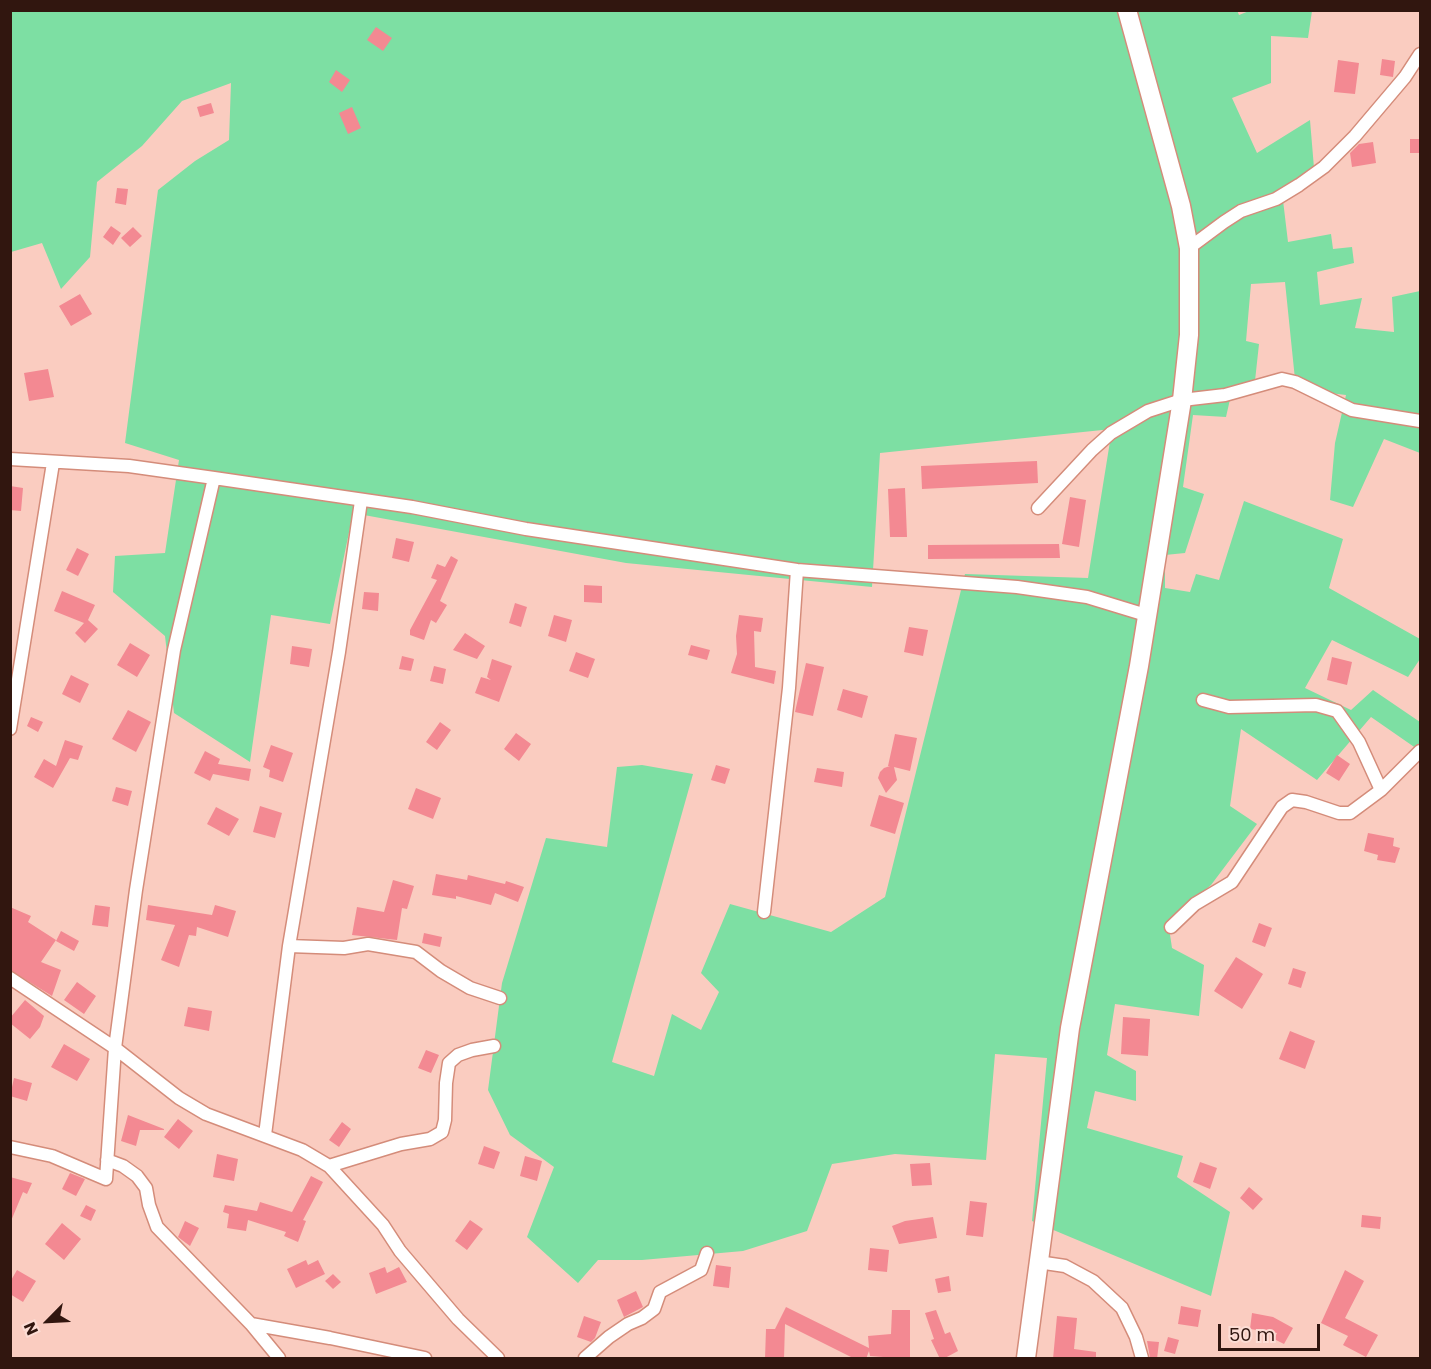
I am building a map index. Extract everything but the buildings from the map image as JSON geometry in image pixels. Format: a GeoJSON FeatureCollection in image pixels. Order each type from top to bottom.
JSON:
{"type":"FeatureCollection","features":[{"type":"Feature","properties":{"kind":"main road"},"geometry":{"type":"LineString","coordinates":[[1026,1359],[1070,1028],[1139,666],[1182,400],[1190,335],[1189,248],[1181,206],[1127,10]]}},
{"type":"Feature","properties":{"kind":"street"},"geometry":{"type":"LineString","coordinates":[[1189,248],[1224,222],[1241,212],[1276,199],[1324,167],[1355,136],[1405,77],[1420,54]]}},
{"type":"Feature","properties":{"kind":"street"},"geometry":{"type":"LineString","coordinates":[[1038,508],[1111,432],[1148,411],[1182,400],[1225,395],[1282,379],[1295,382],[1352,410],[1420,422]]}},
{"type":"Feature","properties":{"kind":"street"},"geometry":{"type":"LineString","coordinates":[[10,459],[129,466],[412,507],[526,529],[797,570],[1017,587],[1087,597],[1146,615]]}},
{"type":"Feature","properties":{"kind":"street"},"geometry":{"type":"LineString","coordinates":[[10,729],[53,463]]}},
{"type":"Feature","properties":{"kind":"street"},"geometry":{"type":"LineString","coordinates":[[10,1147],[52,1156],[106,1179],[115,1048],[136,890],[174,650],[214,478]]}},
{"type":"Feature","properties":{"kind":"street"},"geometry":{"type":"LineString","coordinates":[[265,1135],[289,946],[337,663],[361,501]]}},
{"type":"Feature","properties":{"kind":"street"},"geometry":{"type":"LineString","coordinates":[[764,912],[789,688],[797,570]]}},
{"type":"Feature","properties":{"kind":"street"},"geometry":{"type":"LineString","coordinates":[[1203,700],[1229,707],[1316,705],[1337,711],[1359,742],[1381,790]]}},
{"type":"Feature","properties":{"kind":"street"},"geometry":{"type":"LineString","coordinates":[[1171,927],[1196,904],[1232,882],[1282,807],[1287,803],[1292,800],[1339,813],[1350,813],[1381,790],[1420,751]]}},
{"type":"Feature","properties":{"kind":"street"},"geometry":{"type":"LineString","coordinates":[[289,946],[344,948],[368,944],[416,952],[441,971],[470,988],[500,998]]}},
{"type":"Feature","properties":{"kind":"street"},"geometry":{"type":"LineString","coordinates":[[10,978],[115,1048],[179,1098],[206,1114],[302,1150],[329,1166],[370,1210],[400,1251],[458,1319],[498,1359]]}},
{"type":"Feature","properties":{"kind":"street"},"geometry":{"type":"LineString","coordinates":[[329,1166],[401,1144],[430,1139],[442,1131],[445,1120],[449,1064],[458,1055],[494,1046]]}},
{"type":"Feature","properties":{"kind":"street"},"geometry":{"type":"LineString","coordinates":[[107,1160],[123,1166],[137,1176],[146,1188],[157,1227],[251,1324],[279,1359]]}},
{"type":"Feature","properties":{"kind":"street"},"geometry":{"type":"LineString","coordinates":[[585,1359],[609,1337],[654,1309],[660,1292],[701,1270],[707,1253]]}},
{"type":"Feature","properties":{"kind":"street"},"geometry":{"type":"LineString","coordinates":[[1038,1262],[1065,1266],[1093,1281],[1122,1308],[1136,1337],[1142,1359]]}},
{"type":"Feature","properties":{"kind":"street"},"geometry":{"type":"LineString","coordinates":[[251,1324],[426,1359]]}},
{"type":"Feature","properties":{"kind":"green space"},"geometry":{"type":"Polygon","coordinates":[[[1237,10],[1239,15],[1249,11],[1312,11],[1308,38],[1271,36],[1271,83],[1232,98],[1257,153],[1310,120],[1315,180],[1282,192],[1288,242],[1331,234],[1333,249],[1352,247],[1354,263],[1317,272],[1320,305],[1362,298],[1355,328],[1394,332],[1392,297],[1420,291],[1420,453],[1384,439],[1353,507],[1330,500],[1335,443],[1346,395],[1296,389],[1285,282],[1251,284],[1246,341],[1259,344],[1254,390],[1233,386],[1226,417],[1193,415],[1183,487],[1204,494],[1185,553],[1165,555],[1165,588],[1190,592],[1196,574],[1219,580],[1244,501],[1343,539],[1329,588],[1420,639],[1420,659],[1408,677],[1332,640],[1305,688],[1351,710],[1373,690],[1420,722],[1420,751],[1371,717],[1317,780],[1241,729],[1230,806],[1257,824],[1211,885],[1168,921],[1172,948],[1204,965],[1199,1016],[1115,1004],[1107,1055],[1136,1071],[1136,1101],[1095,1091],[1087,1128],[1183,1156],[1177,1177],[1230,1212],[1211,1296],[1032,1221],[1047,1058],[995,1054],[986,1160],[895,1154],[832,1164],[807,1231],[743,1251],[642,1260],[598,1260],[578,1283],[527,1237],[554,1167],[510,1135],[488,1090],[502,983],[546,838],[607,847],[617,767],[642,765],[693,774],[612,1062],[654,1076],[672,1014],[701,1030],[719,992],[701,973],[730,904],[831,932],[885,897],[965,574],[1088,578],[1112,429],[880,453],[872,587],[626,563],[353,513],[330,624],[271,615],[250,762],[174,713],[165,636],[113,592],[115,556],[165,553],[179,460],[125,443],[158,190],[195,161],[229,140],[231,83],[182,101],[142,146],[97,182],[90,257],[61,289],[42,243],[11,252],[11,11],[1237,10]]]}}]}
